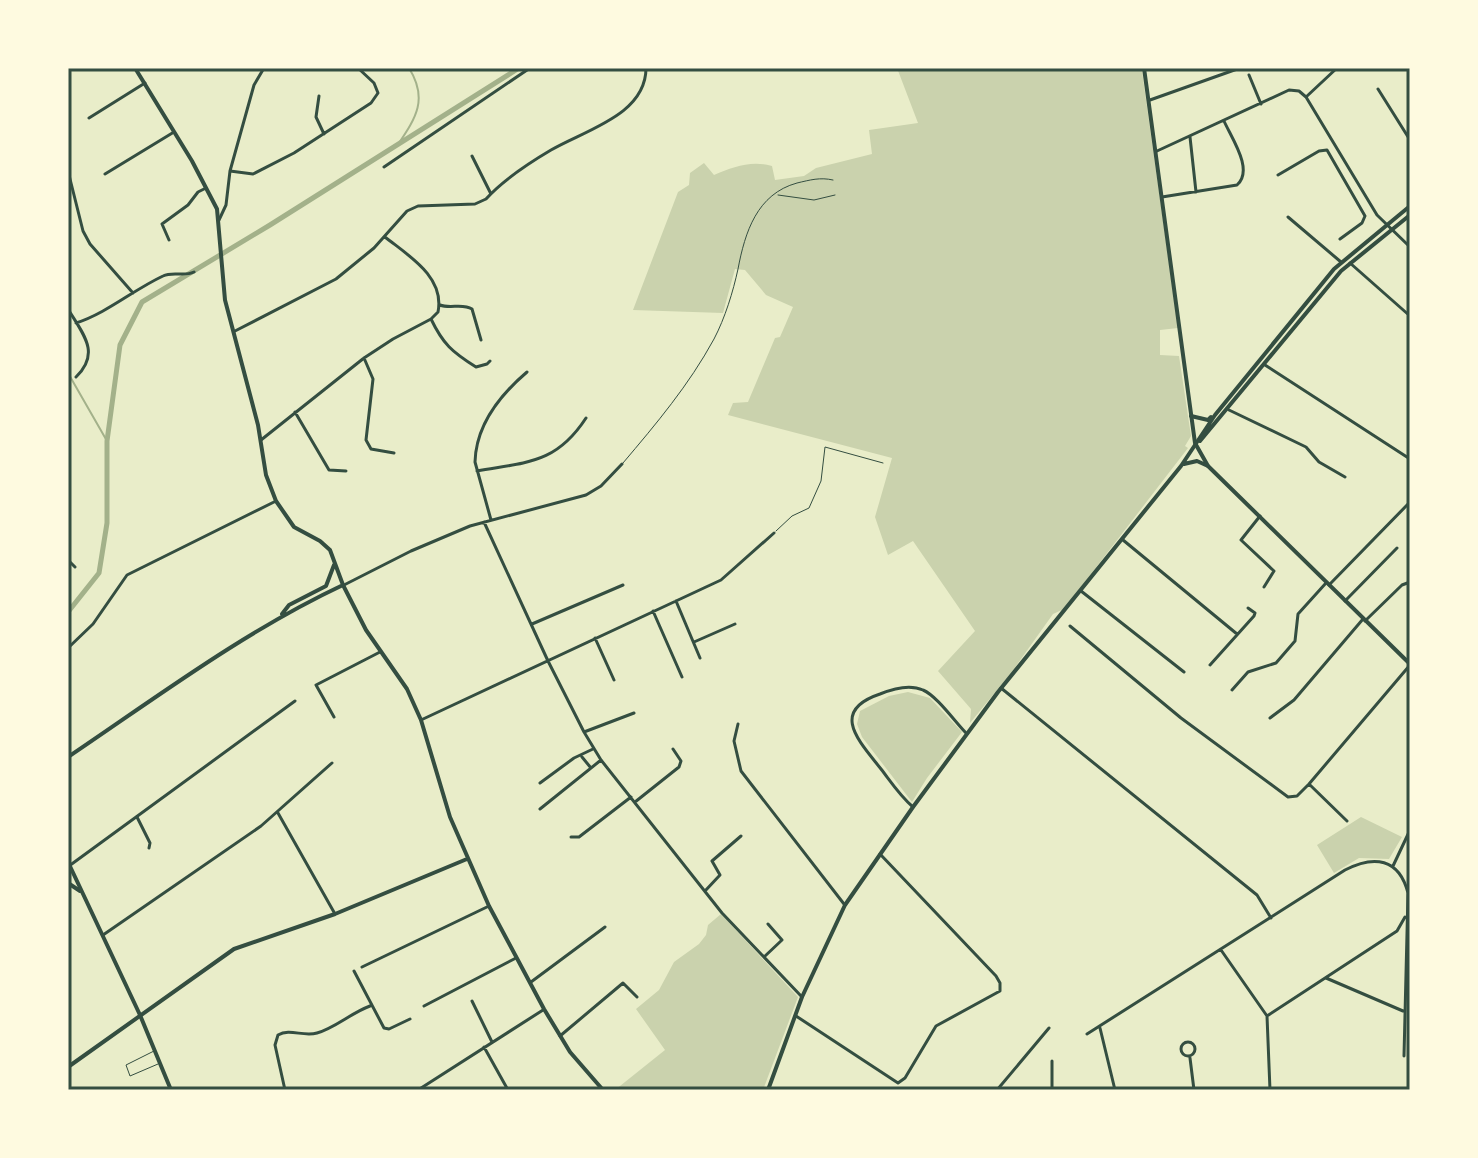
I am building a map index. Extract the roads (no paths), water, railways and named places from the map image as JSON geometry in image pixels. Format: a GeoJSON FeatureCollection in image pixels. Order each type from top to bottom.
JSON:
{"type":"FeatureCollection","features":[{"type":"Feature","properties":{"kind":"main road"},"geometry":{"type":"LineString","coordinates":[[135,68],[217,209],[225,300],[261,440],[266,475],[276,501],[294,527],[325,545],[366,630],[407,689],[421,720],[450,817],[489,906],[560,1036],[603,1090]]}},
{"type":"Feature","properties":{"kind":"main road"},"geometry":{"type":"LineString","coordinates":[[1144,68],[1196,444],[1208,466],[1410,665]]}},
{"type":"Feature","properties":{"kind":"main road"},"geometry":{"type":"LineString","coordinates":[[768,1090],[802,997],[845,905],[913,807],[1001,688],[1181,466],[1215,415],[1341,262],[1410,206]]}},
{"type":"Feature","properties":{"kind":"main road"},"geometry":{"type":"LineString","coordinates":[[1196,444],[1229,410],[1350,262],[1410,215]]}},
{"type":"Feature","properties":{"kind":"main road"},"geometry":{"type":"LineString","coordinates":[[1191,416],[1208,420],[1215,415]]}},
{"type":"Feature","properties":{"kind":"main road"},"geometry":{"type":"LineString","coordinates":[[1181,466],[1191,461],[1208,466]]}},
{"type":"Feature","properties":{"kind":"main road"},"geometry":{"type":"LineString","coordinates":[[281,616],[289,605],[326,586],[332,576],[334,562]]}},
{"type":"Feature","properties":{"kind":"main road"},"geometry":{"type":"LineString","coordinates":[[68,757],[281,616],[343,585]]}},
{"type":"Feature","properties":{"kind":"main road"},"geometry":{"type":"LineString","coordinates":[[68,1067],[234,949],[335,914],[467,859]]}},
{"type":"Feature","properties":{"kind":"main road"},"geometry":{"type":"LineString","coordinates":[[69,864],[140,1015],[171,1090]]}},
{"type":"Feature","properties":{"kind":"main road"},"geometry":{"type":"LineString","coordinates":[[68,883],[80,891]]}},
{"type":"Feature","properties":{"kind":"street"},"geometry":{"type":"LineString","coordinates":[[219,220],[226,205],[230,171],[254,85],[264,68]]}},
{"type":"Feature","properties":{"kind":"street"},"geometry":{"type":"LineString","coordinates":[[230,171],[253,174],[324,134],[376,98],[378,93],[374,83],[358,68]]}},
{"type":"Feature","properties":{"kind":"street"},"geometry":{"type":"LineString","coordinates":[[384,167],[530,68]]}},
{"type":"Feature","properties":{"kind":"street"},"geometry":{"type":"LineString","coordinates":[[232,332],[330,283],[385,237],[407,211],[418,206],[475,204],[549,151],[598,127],[619,113],[642,90],[646,68]]}},
{"type":"Feature","properties":{"kind":"street"},"geometry":{"type":"LineString","coordinates":[[1150,100],[1240,68]]}},
{"type":"Feature","properties":{"kind":"street"},"geometry":{"type":"LineString","coordinates":[[1306,97],[1337,68]]}},
{"type":"Feature","properties":{"kind":"street"},"geometry":{"type":"LineString","coordinates":[[1249,75],[1261,104]]}},
{"type":"Feature","properties":{"kind":"street"},"geometry":{"type":"LineString","coordinates":[[89,118],[145,83]]}},
{"type":"Feature","properties":{"kind":"street"},"geometry":{"type":"LineString","coordinates":[[1378,89],[1410,140]]}},
{"type":"Feature","properties":{"kind":"street"},"geometry":{"type":"LineString","coordinates":[[1157,151],[1289,90],[1299,91],[1306,97],[1385,224],[1410,247]]}},
{"type":"Feature","properties":{"kind":"street"},"geometry":{"type":"LineString","coordinates":[[319,96],[316,117],[324,134]]}},
{"type":"Feature","properties":{"kind":"street"},"geometry":{"type":"LineString","coordinates":[[1162,197],[1237,185],[1245,175],[1245,169],[1224,121]]}},
{"type":"Feature","properties":{"kind":"street"},"geometry":{"type":"LineString","coordinates":[[105,174],[174,132]]}},
{"type":"Feature","properties":{"kind":"street"},"geometry":{"type":"LineString","coordinates":[[1190,137],[1196,192]]}},
{"type":"Feature","properties":{"kind":"street"},"geometry":{"type":"LineString","coordinates":[[1278,175],[1319,151],[1327,150],[1365,216],[1362,223],[1340,239]]}},
{"type":"Feature","properties":{"kind":"street"},"geometry":{"type":"LineString","coordinates":[[472,156],[491,193]]}},
{"type":"Feature","properties":{"kind":"street"},"geometry":{"type":"LineString","coordinates":[[68,171],[83,231],[90,244],[133,293]]}},
{"type":"Feature","properties":{"kind":"street"},"geometry":{"type":"LineString","coordinates":[[1346,182],[1353,177]]}},
{"type":"Feature","properties":{"kind":"street"},"geometry":{"type":"LineString","coordinates":[[169,240],[162,224],[206,188]]}},
{"type":"Feature","properties":{"kind":"street"},"geometry":{"type":"LineString","coordinates":[[1288,217],[1341,262]]}},
{"type":"Feature","properties":{"kind":"street"},"geometry":{"type":"LineString","coordinates":[[261,440],[364,358],[438,312],[440,305],[432,278],[385,237]]}},
{"type":"Feature","properties":{"kind":"street"},"geometry":{"type":"LineString","coordinates":[[1350,262],[1410,316]]}},
{"type":"Feature","properties":{"kind":"street"},"geometry":{"type":"LineString","coordinates":[[76,323],[91,318],[166,274],[187,276],[194,272]]}},
{"type":"Feature","properties":{"kind":"street"},"geometry":{"type":"LineString","coordinates":[[440,305],[472,309],[481,340]]}},
{"type":"Feature","properties":{"kind":"street"},"geometry":{"type":"LineString","coordinates":[[68,309],[90,355],[88,364],[76,377]]}},
{"type":"Feature","properties":{"kind":"street"},"geometry":{"type":"LineString","coordinates":[[431,319],[446,347],[460,357],[476,367],[490,361]]}},
{"type":"Feature","properties":{"kind":"street"},"geometry":{"type":"LineString","coordinates":[[364,358],[373,383],[366,440],[371,449],[394,453]]}},
{"type":"Feature","properties":{"kind":"street"},"geometry":{"type":"LineString","coordinates":[[1265,365],[1409,458]]}},
{"type":"Feature","properties":{"kind":"street"},"geometry":{"type":"LineString","coordinates":[[491,520],[475,455],[489,412],[527,372]]}},
{"type":"Feature","properties":{"kind":"street"},"geometry":{"type":"LineString","coordinates":[[1229,410],[1306,447],[1319,462],[1345,477]]}},
{"type":"Feature","properties":{"kind":"street"},"geometry":{"type":"LineString","coordinates":[[295,412],[329,470],[346,471]]}},
{"type":"Feature","properties":{"kind":"street"},"geometry":{"type":"LineString","coordinates":[[477,471],[530,462],[548,455],[567,444],[586,418]]}},
{"type":"Feature","properties":{"kind":"street"},"geometry":{"type":"LineString","coordinates":[[343,585],[411,551],[484,522],[586,495],[601,486],[622,464]]}},
{"type":"Feature","properties":{"kind":"street"},"geometry":{"type":"LineString","coordinates":[[68,648],[93,624],[127,575],[276,501]]}},
{"type":"Feature","properties":{"kind":"street"},"geometry":{"type":"LineString","coordinates":[[1232,690],[1248,672],[1276,663],[1295,641],[1298,614],[1409,505]]}},
{"type":"Feature","properties":{"kind":"street"},"geometry":{"type":"LineString","coordinates":[[1260,516],[1241,540],[1274,571],[1264,587]]}},
{"type":"Feature","properties":{"kind":"street"},"geometry":{"type":"LineString","coordinates":[[484,522],[548,661],[601,760],[705,891],[802,997]]}},
{"type":"Feature","properties":{"kind":"street"},"geometry":{"type":"LineString","coordinates":[[421,720],[721,580],[774,533]]}},
{"type":"Feature","properties":{"kind":"street"},"geometry":{"type":"LineString","coordinates":[[1122,539],[1237,634]]}},
{"type":"Feature","properties":{"kind":"street"},"geometry":{"type":"LineString","coordinates":[[1345,601],[1397,548]]}},
{"type":"Feature","properties":{"kind":"street"},"geometry":{"type":"LineString","coordinates":[[68,560],[75,567]]}},
{"type":"Feature","properties":{"kind":"street"},"geometry":{"type":"LineString","coordinates":[[1270,718],[1294,700],[1364,620],[1402,585],[1410,582]]}},
{"type":"Feature","properties":{"kind":"street"},"geometry":{"type":"LineString","coordinates":[[532,624],[623,585]]}},
{"type":"Feature","properties":{"kind":"street"},"geometry":{"type":"LineString","coordinates":[[1081,591],[1184,672]]}},
{"type":"Feature","properties":{"kind":"street"},"geometry":{"type":"LineString","coordinates":[[676,601],[700,658]]}},
{"type":"Feature","properties":{"kind":"street"},"geometry":{"type":"LineString","coordinates":[[1210,665],[1255,614],[1248,608]]}},
{"type":"Feature","properties":{"kind":"street"},"geometry":{"type":"LineString","coordinates":[[653,611],[682,677]]}},
{"type":"Feature","properties":{"kind":"street"},"geometry":{"type":"LineString","coordinates":[[694,642],[735,624]]}},
{"type":"Feature","properties":{"kind":"street"},"geometry":{"type":"LineString","coordinates":[[1070,626],[1181,718],[1284,796],[1297,796],[1309,784],[1410,665]]}},
{"type":"Feature","properties":{"kind":"street"},"geometry":{"type":"LineString","coordinates":[[595,638],[614,680]]}},
{"type":"Feature","properties":{"kind":"street"},"geometry":{"type":"LineString","coordinates":[[334,717],[316,685],[381,651]]}},
{"type":"Feature","properties":{"kind":"street"},"geometry":{"type":"LineString","coordinates":[[913,807],[857,738],[851,723],[853,712],[862,702],[878,694],[918,688],[927,692],[967,734]]}},
{"type":"Feature","properties":{"kind":"street"},"geometry":{"type":"LineString","coordinates":[[1001,688],[1257,895],[1271,918]]}},
{"type":"Feature","properties":{"kind":"street"},"geometry":{"type":"LineString","coordinates":[[69,864],[295,701]]}},
{"type":"Feature","properties":{"kind":"street"},"geometry":{"type":"LineString","coordinates":[[584,732],[634,713]]}},
{"type":"Feature","properties":{"kind":"street"},"geometry":{"type":"LineString","coordinates":[[738,724],[734,741],[741,771],[845,905]]}},
{"type":"Feature","properties":{"kind":"street"},"geometry":{"type":"LineString","coordinates":[[540,783],[574,758],[582,757],[594,748]]}},
{"type":"Feature","properties":{"kind":"street"},"geometry":{"type":"LineString","coordinates":[[635,802],[679,767],[681,761],[673,749]]}},
{"type":"Feature","properties":{"kind":"street"},"geometry":{"type":"LineString","coordinates":[[582,757],[591,768]]}},
{"type":"Feature","properties":{"kind":"street"},"geometry":{"type":"LineString","coordinates":[[540,809],[601,760]]}},
{"type":"Feature","properties":{"kind":"street"},"geometry":{"type":"LineString","coordinates":[[103,935],[153,903],[277,812],[332,763]]}},
{"type":"Feature","properties":{"kind":"street"},"geometry":{"type":"LineString","coordinates":[[1309,784],[1347,821]]}},
{"type":"Feature","properties":{"kind":"street"},"geometry":{"type":"LineString","coordinates":[[571,837],[579,837],[631,797]]}},
{"type":"Feature","properties":{"kind":"street"},"geometry":{"type":"LineString","coordinates":[[277,812],[335,914]]}},
{"type":"Feature","properties":{"kind":"street"},"geometry":{"type":"LineString","coordinates":[[137,817],[150,843],[149,848]]}},
{"type":"Feature","properties":{"kind":"street"},"geometry":{"type":"LineString","coordinates":[[1393,866],[1410,830]]}},
{"type":"Feature","properties":{"kind":"street"},"geometry":{"type":"LineString","coordinates":[[705,891],[720,875],[712,861],[741,836]]}},
{"type":"Feature","properties":{"kind":"street"},"geometry":{"type":"LineString","coordinates":[[796,1016],[898,1083],[905,1078],[936,1026],[1000,991],[996,976],[880,854]]}},
{"type":"Feature","properties":{"kind":"street"},"geometry":{"type":"LineString","coordinates":[[1087,1034],[1345,870],[1358,863],[1377,861],[1393,866],[1405,881],[1408,893],[1404,1056]]}},
{"type":"Feature","properties":{"kind":"street"},"geometry":{"type":"LineString","coordinates":[[362,967],[489,906]]}},
{"type":"Feature","properties":{"kind":"street"},"geometry":{"type":"LineString","coordinates":[[1267,1016],[1397,931],[1407,915]]}},
{"type":"Feature","properties":{"kind":"street"},"geometry":{"type":"LineString","coordinates":[[764,957],[782,940],[768,924]]}},
{"type":"Feature","properties":{"kind":"street"},"geometry":{"type":"LineString","coordinates":[[530,983],[605,927]]}},
{"type":"Feature","properties":{"kind":"street"},"geometry":{"type":"LineString","coordinates":[[1221,950],[1267,1016],[1270,1090]]}},
{"type":"Feature","properties":{"kind":"street"},"geometry":{"type":"LineString","coordinates":[[424,1006],[516,958]]}},
{"type":"Feature","properties":{"kind":"street"},"geometry":{"type":"LineString","coordinates":[[354,971],[385,1029],[410,1019]]}},
{"type":"Feature","properties":{"kind":"street"},"geometry":{"type":"LineString","coordinates":[[1326,978],[1404,1012]]}},
{"type":"Feature","properties":{"kind":"street"},"geometry":{"type":"LineString","coordinates":[[560,1036],[623,983],[637,997]]}},
{"type":"Feature","properties":{"kind":"street"},"geometry":{"type":"LineString","coordinates":[[472,1001],[492,1042]]}},
{"type":"Feature","properties":{"kind":"street"},"geometry":{"type":"LineString","coordinates":[[285,1090],[275,1045],[278,1035],[286,1031],[318,1032],[370,1006]]}},
{"type":"Feature","properties":{"kind":"street"},"geometry":{"type":"LineString","coordinates":[[418,1090],[544,1009]]}},
{"type":"Feature","properties":{"kind":"street"},"geometry":{"type":"LineString","coordinates":[[1100,1027],[1115,1090]]}},
{"type":"Feature","properties":{"kind":"street"},"geometry":{"type":"LineString","coordinates":[[997,1090],[1049,1028]]}},
{"type":"Feature","properties":{"kind":"street"},"geometry":{"type":"LineString","coordinates":[[484,1047],[508,1090]]}},
{"type":"Feature","properties":{"kind":"street"},"geometry":{"type":"LineString","coordinates":[[1189,1056],[1194,1090]]}},
{"type":"Feature","properties":{"kind":"street"},"geometry":{"type":"LineString","coordinates":[[1052,1061],[1052,1090]]}},
{"type":"Feature","properties":{"kind":"lane"},"geometry":{"type":"LineString","coordinates":[[622,464],[688,383],[716,334],[746,232],[760,207],[790,185],[815,178],[833,180]]}},
{"type":"Feature","properties":{"kind":"lane"},"geometry":{"type":"LineString","coordinates":[[776,194],[814,200],[835,195]]}},
{"type":"Feature","properties":{"kind":"lane"},"geometry":{"type":"LineString","coordinates":[[774,533],[792,516],[809,508],[821,481],[825,447],[883,463]]}},
{"type":"Feature","properties":{"kind":"lane"},"geometry":{"type":"LineString","coordinates":[[156,1051],[126,1065],[130,1076],[161,1062]]}},
{"type":"Feature","properties":{"kind":"waterway"},"geometry":{"type":"LineString","coordinates":[[397,146],[414,118],[419,100],[415,79],[409,68]]}},
{"type":"Feature","properties":{"kind":"waterway"},"geometry":{"type":"LineString","coordinates":[[68,612],[99,573],[107,523],[107,441],[120,345],[142,302],[519,68]]}},
{"type":"Feature","properties":{"kind":"waterway"},"geometry":{"type":"LineString","coordinates":[[68,373],[107,441]]}}]}
